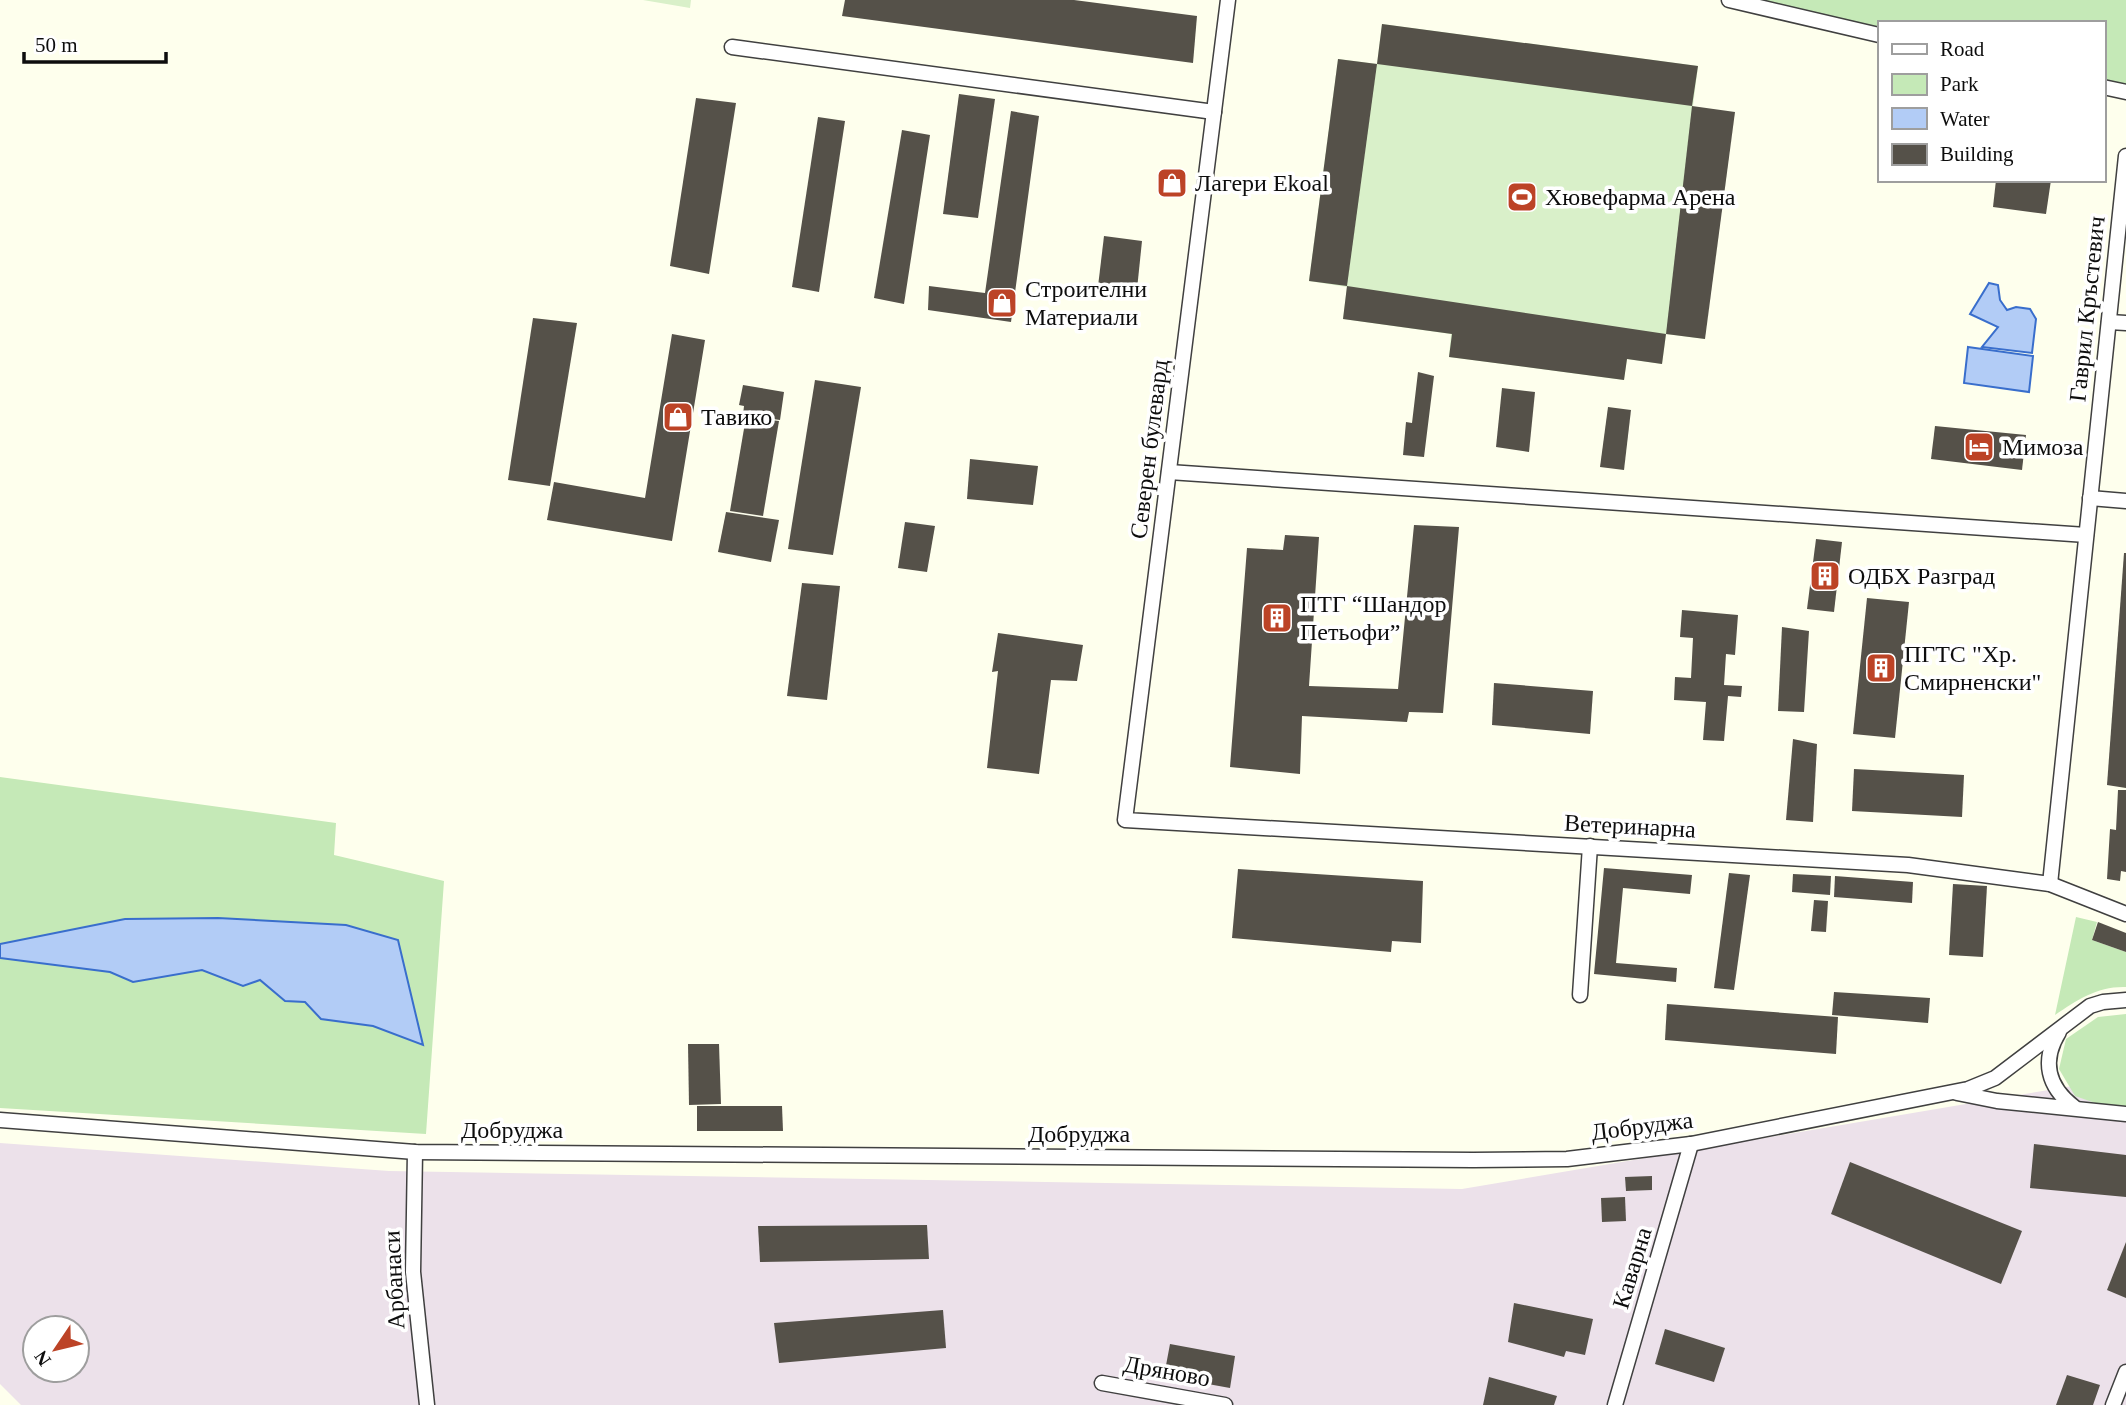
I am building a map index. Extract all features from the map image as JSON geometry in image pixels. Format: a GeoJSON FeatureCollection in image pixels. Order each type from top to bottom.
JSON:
{"type":"FeatureCollection","features":[{"type":"Feature","properties":{"kind":"street","name":"Северен булевард"},"geometry":{"type":"LineString","coordinates":[[1125,820],[1228,0]]}},
{"type":"Feature","properties":{"kind":"street"},"geometry":{"type":"LineString","coordinates":[[1729,0],[1878,35]]}},
{"type":"Feature","properties":{"kind":"street"},"geometry":{"type":"LineString","coordinates":[[732,47],[1214,112]]}},
{"type":"Feature","properties":{"kind":"street"},"geometry":{"type":"LineString","coordinates":[[2105,88],[2126,93]]}},
{"type":"Feature","properties":{"kind":"street","name":"Гаврил Кръстевич"},"geometry":{"type":"LineString","coordinates":[[2050,884],[2126,156]]}},
{"type":"Feature","properties":{"kind":"street"},"geometry":{"type":"LineString","coordinates":[[2109,322],[2126,323]]}},
{"type":"Feature","properties":{"kind":"street"},"geometry":{"type":"LineString","coordinates":[[1169,472],[2086,535]]}},
{"type":"Feature","properties":{"kind":"street"},"geometry":{"type":"LineString","coordinates":[[2090,498],[2126,501]]}},
{"type":"Feature","properties":{"kind":"street","name":"Ветеринарна"},"geometry":{"type":"LineString","coordinates":[[1125,820],[1908,865],[2050,884],[2126,914]]}},
{"type":"Feature","properties":{"kind":"street"},"geometry":{"type":"LineString","coordinates":[[1580,995],[1590,846]]}},
{"type":"Feature","properties":{"kind":"street","name":"Добруджа"},"geometry":{"type":"LineString","coordinates":[[0,1120],[415,1152],[1567,1159],[1691,1144],[1954,1092],[1994,1078],[2090,1006],[2126,1000]]}},
{"type":"Feature","properties":{"kind":"street"},"geometry":{"type":"LineString","coordinates":[[2063,1026],[2050,1052],[2050,1072],[2058,1092],[2074,1107]]}},
{"type":"Feature","properties":{"kind":"street"},"geometry":{"type":"LineString","coordinates":[[1954,1092],[1997,1101],[2126,1114]]}},
{"type":"Feature","properties":{"kind":"street","name":"Каварна"},"geometry":{"type":"LineString","coordinates":[[1615,1405],[1691,1144]]}},
{"type":"Feature","properties":{"kind":"street","name":"Арбанаси"},"geometry":{"type":"LineString","coordinates":[[415,1152],[412,1272],[426,1405]]}},
{"type":"Feature","properties":{"kind":"street"},"geometry":{"type":"LineString","coordinates":[[2113,1405],[2126,1372]]}},
{"type":"Feature","properties":{"kind":"street","name":"Дряново"},"geometry":{"type":"LineString","coordinates":[[1101,1382],[1225,1405]]}},
{"type":"Feature","properties":{"kind":"shaded area"},"geometry":{"type":"Polygon","coordinates":[[[2114,1079],[2126,1084],[2126,1405],[21,1405],[0,1384],[0,1143],[389,1171],[1462,1189],[2114,1079]]]}},
{"type":"Feature","properties":{"kind":"green space"},"geometry":{"type":"Polygon","coordinates":[[[643,0],[691,0],[690,8],[643,0]]]}},
{"type":"Feature","properties":{"kind":"green space"},"geometry":{"type":"Polygon","coordinates":[[[1749,0],[2126,0],[2126,87],[2105,82],[2105,21],[1878,21],[1878,30],[1749,0]]]}},
{"type":"Feature","properties":{"kind":"green space","name":"Хювефарма Арена"},"geometry":{"type":"Polygon","coordinates":[[[1382,24],[1698,66],[1693,106],[1705,339],[1666,334],[1662,364],[1627,359],[1624,380],[1449,357],[1451,334],[1343,319],[1347,287],[1309,281],[1338,59],[1377,64],[1382,24]]]}},
{"type":"Feature","properties":{"kind":"green space"},"geometry":{"type":"Polygon","coordinates":[[[0,777],[336,823],[334,855],[444,881],[426,1134],[0,1108],[0,777]]]}},
{"type":"Feature","properties":{"kind":"green space"},"geometry":{"type":"Polygon","coordinates":[[[2076,917],[2097,922],[2092,940],[2126,952],[2126,987],[2097,991],[2055,1015],[2076,917]]]}},
{"type":"Feature","properties":{"kind":"green space"},"geometry":{"type":"Polygon","coordinates":[[[2126,1014],[2126,1108],[2101,1105],[2075,1096],[2059,1069],[2066,1039],[2098,1017],[2126,1014]]]}},
{"type":"Feature","properties":{"kind":"water"},"geometry":{"type":"Polygon","coordinates":[[[1989,283],[1998,285],[2000,300],[2007,310],[2016,307],[2030,309],[2036,319],[2032,353],[1982,347],[1998,327],[1970,314],[1989,283]]]}},
{"type":"Feature","properties":{"kind":"water"},"geometry":{"type":"Polygon","coordinates":[[[1968,347],[2033,356],[2029,392],[1964,383],[1968,347]]]}},
{"type":"Feature","properties":{"kind":"water"},"geometry":{"type":"Polygon","coordinates":[[[218,918],[346,925],[398,940],[423,1045],[373,1026],[321,1019],[305,1002],[285,1001],[260,980],[243,986],[202,970],[133,982],[110,972],[0,958],[0,944],[125,919],[218,918]]]}},
{"type":"Feature","properties":{"kind":"building"},"geometry":{"type":"Polygon","coordinates":[[[845,0],[1074,0],[1197,16],[1193,63],[842,16],[845,0]]]}},
{"type":"Feature","properties":{"kind":"building"},"geometry":{"type":"Polygon","coordinates":[[[1382,24],[1698,66],[1692,106],[1377,64],[1382,24]]]}},
{"type":"Feature","properties":{"kind":"building"},"geometry":{"type":"Polygon","coordinates":[[[1338,59],[1377,64],[1347,286],[1309,281],[1338,59]]]}},
{"type":"Feature","properties":{"kind":"building"},"geometry":{"type":"Polygon","coordinates":[[[959,94],[995,99],[978,218],[943,214],[959,94]]]}},
{"type":"Feature","properties":{"kind":"building"},"geometry":{"type":"Polygon","coordinates":[[[696,98],[736,103],[709,274],[670,266],[696,98]]]}},
{"type":"Feature","properties":{"kind":"building"},"geometry":{"type":"Polygon","coordinates":[[[1692,106],[1735,112],[1705,339],[1666,334],[1692,106]]]}},
{"type":"Feature","properties":{"kind":"building"},"geometry":{"type":"Polygon","coordinates":[[[1011,111],[1039,116],[1011,322],[928,310],[929,286],[985,293],[1011,111]]]}},
{"type":"Feature","properties":{"kind":"building"},"geometry":{"type":"Polygon","coordinates":[[[818,117],[845,121],[819,292],[792,287],[818,117]]]}},
{"type":"Feature","properties":{"kind":"building"},"geometry":{"type":"Polygon","coordinates":[[[902,130],[930,135],[904,304],[874,298],[902,130]]]}},
{"type":"Feature","properties":{"kind":"building"},"geometry":{"type":"Polygon","coordinates":[[[1996,182],[2051,182],[2046,214],[1993,207],[1996,182]]]}},
{"type":"Feature","properties":{"kind":"building"},"geometry":{"type":"Polygon","coordinates":[[[1104,236],[1142,241],[1136,299],[1097,295],[1104,236]]]}},
{"type":"Feature","properties":{"kind":"building"},"geometry":{"type":"Polygon","coordinates":[[[1347,286],[1666,334],[1662,364],[1627,359],[1624,380],[1449,357],[1452,334],[1343,319],[1347,286]]]}},
{"type":"Feature","properties":{"kind":"building"},"geometry":{"type":"Polygon","coordinates":[[[533,318],[577,323],[550,486],[508,480],[533,318]]]}},
{"type":"Feature","properties":{"kind":"building"},"geometry":{"type":"Polygon","coordinates":[[[672,334],[705,340],[672,541],[547,520],[554,482],[645,498],[672,334]]]}},
{"type":"Feature","properties":{"kind":"building"},"geometry":{"type":"Polygon","coordinates":[[[1418,372],[1434,376],[1424,457],[1403,455],[1406,422],[1412,423],[1418,372]]]}},
{"type":"Feature","properties":{"kind":"building"},"geometry":{"type":"Polygon","coordinates":[[[815,380],[861,387],[833,555],[788,549],[815,380]]]}},
{"type":"Feature","properties":{"kind":"building"},"geometry":{"type":"Polygon","coordinates":[[[743,385],[784,392],[780,420],[743,415],[744,406],[739,405],[743,385]]]}},
{"type":"Feature","properties":{"kind":"building"},"geometry":{"type":"Polygon","coordinates":[[[1502,388],[1535,392],[1529,452],[1496,447],[1502,388]]]}},
{"type":"Feature","properties":{"kind":"building"},"geometry":{"type":"Polygon","coordinates":[[[1608,407],[1631,410],[1624,470],[1600,467],[1608,407]]]}},
{"type":"Feature","properties":{"kind":"building"},"geometry":{"type":"Polygon","coordinates":[[[746,417],[779,421],[763,516],[730,511],[746,417]]]}},
{"type":"Feature","properties":{"kind":"building","name":"Мимоза"},"geometry":{"type":"Polygon","coordinates":[[[1935,426],[2026,435],[2022,470],[1931,459],[1935,426]]]}},
{"type":"Feature","properties":{"kind":"building"},"geometry":{"type":"Polygon","coordinates":[[[970,459],[1038,466],[1033,505],[967,499],[970,459]]]}},
{"type":"Feature","properties":{"kind":"building"},"geometry":{"type":"Polygon","coordinates":[[[726,512],[779,520],[771,562],[718,552],[726,512]]]}},
{"type":"Feature","properties":{"kind":"building"},"geometry":{"type":"Polygon","coordinates":[[[905,522],[935,526],[927,572],[898,568],[905,522]]]}},
{"type":"Feature","properties":{"kind":"building","name":"ПТГ “Шандор Петьофи”"},"geometry":{"type":"Polygon","coordinates":[[[1414,525],[1459,527],[1443,713],[1409,712],[1407,722],[1302,716],[1300,774],[1230,767],[1247,548],[1283,550],[1285,535],[1319,537],[1309,686],[1398,689],[1414,525]]]}},
{"type":"Feature","properties":{"kind":"building","name":"ОДБХ Разград"},"geometry":{"type":"Polygon","coordinates":[[[1816,539],[1842,542],[1834,612],[1807,609],[1816,539]]]}},
{"type":"Feature","properties":{"kind":"building"},"geometry":{"type":"Polygon","coordinates":[[[2126,553],[2126,788],[2107,785],[2126,553]]]}},
{"type":"Feature","properties":{"kind":"building"},"geometry":{"type":"Polygon","coordinates":[[[802,583],[840,586],[827,700],[787,696],[802,583]]]}},
{"type":"Feature","properties":{"kind":"building","name":"ПГТС \"Хр. Смирненски\""},"geometry":{"type":"Polygon","coordinates":[[[1867,598],[1909,602],[1895,738],[1853,734],[1867,598]]]}},
{"type":"Feature","properties":{"kind":"building"},"geometry":{"type":"Polygon","coordinates":[[[1682,610],[1738,615],[1735,655],[1726,654],[1724,685],[1742,686],[1741,697],[1728,696],[1724,741],[1703,740],[1706,702],[1674,700],[1675,677],[1691,678],[1693,638],[1680,637],[1682,610]]]}},
{"type":"Feature","properties":{"kind":"building"},"geometry":{"type":"Polygon","coordinates":[[[1782,627],[1809,631],[1804,712],[1778,711],[1782,627]]]}},
{"type":"Feature","properties":{"kind":"building"},"geometry":{"type":"Polygon","coordinates":[[[998,633],[1083,645],[1077,681],[1051,680],[1039,774],[987,768],[998,671],[992,672],[998,633]]]}},
{"type":"Feature","properties":{"kind":"building"},"geometry":{"type":"Polygon","coordinates":[[[1494,683],[1593,691],[1590,734],[1492,725],[1494,683]]]}},
{"type":"Feature","properties":{"kind":"building"},"geometry":{"type":"Polygon","coordinates":[[[1793,739],[1817,744],[1813,822],[1786,820],[1793,739]]]}},
{"type":"Feature","properties":{"kind":"building"},"geometry":{"type":"Polygon","coordinates":[[[1854,769],[1964,775],[1962,817],[1852,811],[1854,769]]]}},
{"type":"Feature","properties":{"kind":"building"},"geometry":{"type":"Polygon","coordinates":[[[2118,790],[2126,790],[2126,872],[2121,871],[2120,881],[2107,879],[2110,829],[2116,830],[2118,790]]]}},
{"type":"Feature","properties":{"kind":"building"},"geometry":{"type":"Polygon","coordinates":[[[1604,868],[1692,875],[1690,894],[1623,888],[1616,963],[1677,968],[1676,982],[1594,974],[1604,868]]]}},
{"type":"Feature","properties":{"kind":"building"},"geometry":{"type":"Polygon","coordinates":[[[1238,869],[1423,881],[1421,943],[1392,941],[1391,952],[1232,938],[1238,869]]]}},
{"type":"Feature","properties":{"kind":"building"},"geometry":{"type":"Polygon","coordinates":[[[1729,873],[1750,875],[1734,990],[1714,988],[1729,873]]]}},
{"type":"Feature","properties":{"kind":"building"},"geometry":{"type":"Polygon","coordinates":[[[1793,874],[1831,876],[1830,895],[1792,892],[1793,874]]]}},
{"type":"Feature","properties":{"kind":"building"},"geometry":{"type":"Polygon","coordinates":[[[1835,876],[1913,882],[1912,903],[1834,897],[1835,876]]]}},
{"type":"Feature","properties":{"kind":"building"},"geometry":{"type":"Polygon","coordinates":[[[1953,884],[1987,886],[1983,957],[1949,955],[1953,884]]]}},
{"type":"Feature","properties":{"kind":"building"},"geometry":{"type":"Polygon","coordinates":[[[1814,900],[1828,901],[1826,932],[1811,931],[1814,900]]]}},
{"type":"Feature","properties":{"kind":"building"},"geometry":{"type":"Polygon","coordinates":[[[2098,922],[2126,933],[2126,952],[2092,940],[2098,922]]]}},
{"type":"Feature","properties":{"kind":"building"},"geometry":{"type":"Polygon","coordinates":[[[1834,992],[1930,998],[1928,1023],[1832,1015],[1834,992]]]}},
{"type":"Feature","properties":{"kind":"building"},"geometry":{"type":"Polygon","coordinates":[[[1667,1004],[1838,1017],[1836,1054],[1665,1040],[1667,1004]]]}},
{"type":"Feature","properties":{"kind":"building"},"geometry":{"type":"Polygon","coordinates":[[[688,1044],[719,1044],[721,1104],[689,1105],[688,1044]]]}},
{"type":"Feature","properties":{"kind":"building"},"geometry":{"type":"Polygon","coordinates":[[[697,1106],[782,1106],[783,1131],[697,1131],[697,1106]]]}},
{"type":"Feature","properties":{"kind":"building"},"geometry":{"type":"Polygon","coordinates":[[[2034,1144],[2126,1155],[2126,1197],[2030,1188],[2034,1144]]]}},
{"type":"Feature","properties":{"kind":"building"},"geometry":{"type":"Polygon","coordinates":[[[1850,1162],[2022,1231],[2001,1284],[1831,1214],[1850,1162]]]}},
{"type":"Feature","properties":{"kind":"building"},"geometry":{"type":"Polygon","coordinates":[[[1652,1176],[1652,1190],[1626,1191],[1625,1177],[1652,1176]]]}},
{"type":"Feature","properties":{"kind":"building"},"geometry":{"type":"Polygon","coordinates":[[[1625,1197],[1626,1221],[1602,1222],[1601,1198],[1625,1197]]]}},
{"type":"Feature","properties":{"kind":"building"},"geometry":{"type":"Polygon","coordinates":[[[927,1225],[929,1259],[760,1262],[758,1226],[927,1225]]]}},
{"type":"Feature","properties":{"kind":"building"},"geometry":{"type":"Polygon","coordinates":[[[2126,1242],[2126,1298],[2107,1290],[2126,1242]]]}},
{"type":"Feature","properties":{"kind":"building"},"geometry":{"type":"Polygon","coordinates":[[[1514,1303],[1593,1319],[1585,1355],[1566,1351],[1564,1357],[1508,1342],[1514,1303]]]}},
{"type":"Feature","properties":{"kind":"building"},"geometry":{"type":"Polygon","coordinates":[[[943,1310],[946,1348],[779,1363],[774,1323],[943,1310]]]}},
{"type":"Feature","properties":{"kind":"building"},"geometry":{"type":"Polygon","coordinates":[[[1665,1329],[1725,1348],[1714,1382],[1655,1364],[1665,1329]]]}},
{"type":"Feature","properties":{"kind":"building"},"geometry":{"type":"Polygon","coordinates":[[[1170,1344],[1235,1356],[1230,1388],[1164,1376],[1170,1344]]]}},
{"type":"Feature","properties":{"kind":"building"},"geometry":{"type":"Polygon","coordinates":[[[2067,1375],[2100,1385],[2093,1405],[2056,1405],[2067,1375]]]}},
{"type":"Feature","properties":{"kind":"building"},"geometry":{"type":"Polygon","coordinates":[[[1489,1377],[1557,1396],[1554,1405],[1483,1405],[1489,1377]]]}},
{"type":"Feature","properties":{"kind":"place","name":"Лагери Ekoal"},"geometry":{"type":"Point","coordinates":[1172,183]}},
{"type":"Feature","properties":{"kind":"place","name":"Хювефарма Арена"},"geometry":{"type":"Point","coordinates":[1522,197]}},
{"type":"Feature","properties":{"kind":"place","name":"Строителни Материали"},"geometry":{"type":"Point","coordinates":[1002,303]}},
{"type":"Feature","properties":{"kind":"place","name":"Тавико"},"geometry":{"type":"Point","coordinates":[678,417]}},
{"type":"Feature","properties":{"kind":"place","name":"Мимоза"},"geometry":{"type":"Point","coordinates":[1979,447]}},
{"type":"Feature","properties":{"kind":"place","name":"ОДБХ Разград"},"geometry":{"type":"Point","coordinates":[1825,576]}},
{"type":"Feature","properties":{"kind":"place","name":"ПТГ “Шандор Петьофи”"},"geometry":{"type":"Point","coordinates":[1277,618]}},
{"type":"Feature","properties":{"kind":"place","name":"ПГТС \"Хр. Смирненски\""},"geometry":{"type":"Point","coordinates":[1881,668]}}]}
